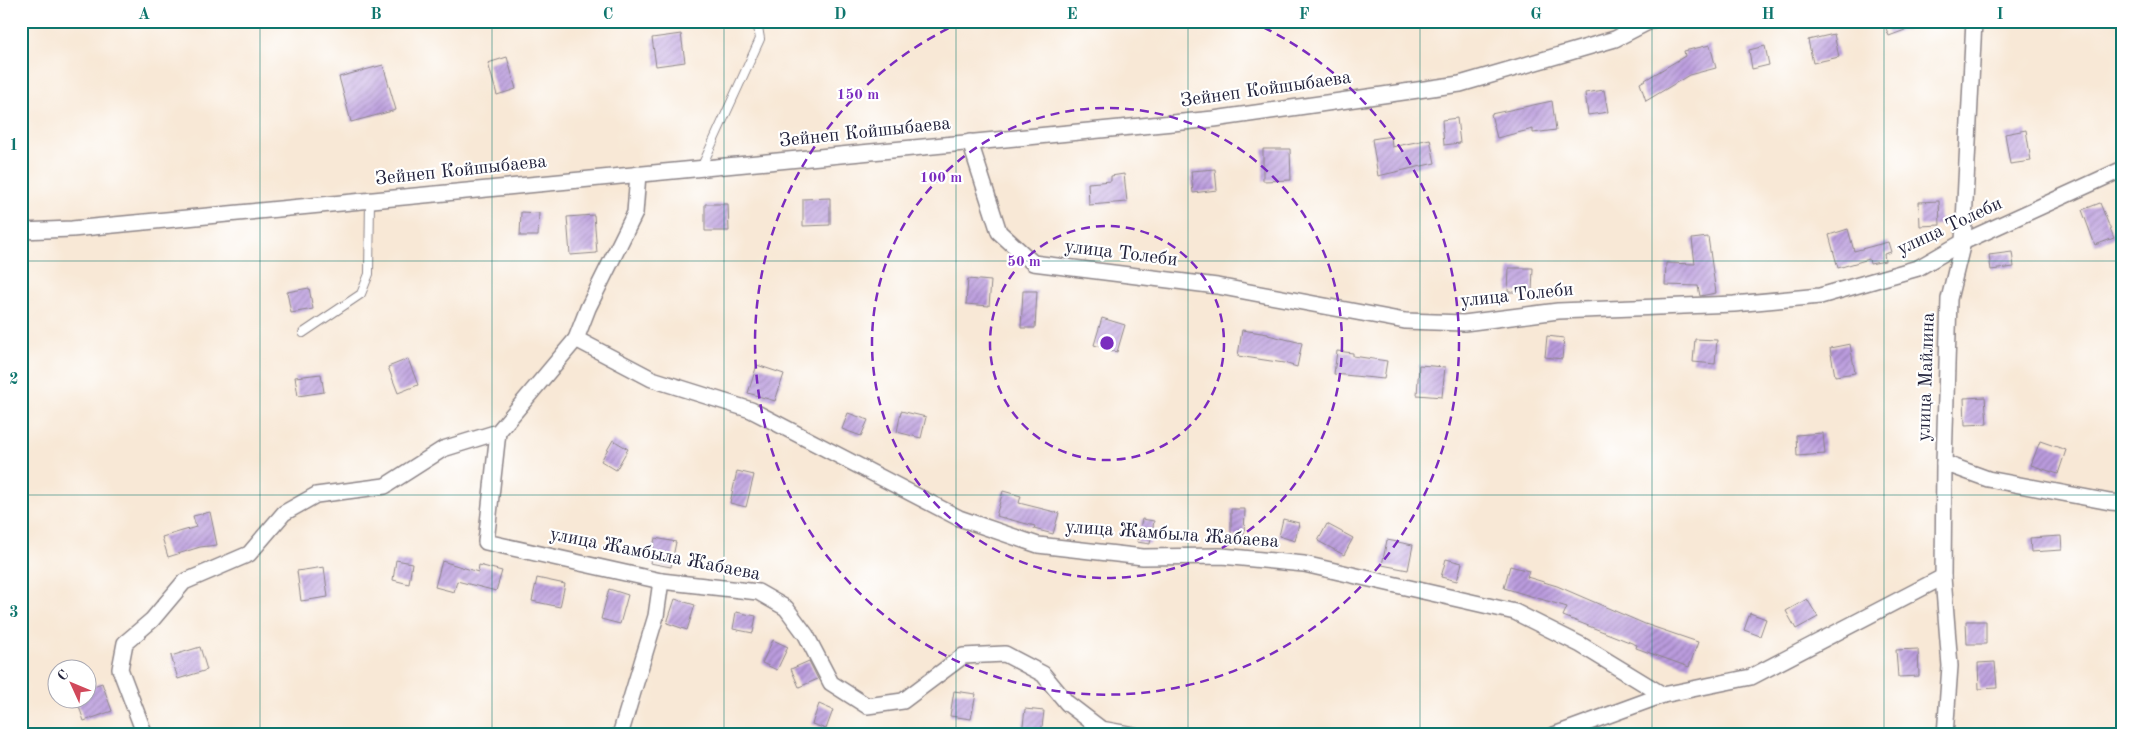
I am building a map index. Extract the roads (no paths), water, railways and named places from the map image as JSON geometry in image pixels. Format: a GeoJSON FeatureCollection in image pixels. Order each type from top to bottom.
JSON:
{"type":"FeatureCollection","features":[{"type":"Feature","properties":{"kind":"street","name":"Зейнеп Койшыбаева"},"geometry":{"type":"LineString","coordinates":[[21,231],[72,229],[1214,119],[1460,84],[1615,39],[1650,21]]}},
{"type":"Feature","properties":{"kind":"street","name":"улица Майлина"},"geometry":{"type":"LineString","coordinates":[[1945,735],[1950,666],[1943,577],[1949,299],[1963,242],[1974,21]]}},
{"type":"Feature","properties":{"kind":"street","name":"улица Толеби"},"geometry":{"type":"LineString","coordinates":[[970,142],[1000,232],[1033,263],[1217,286],[1406,321],[1464,323],[1558,310],[1734,304],[1820,296],[1918,268],[1963,242],[2123,169]]}},
{"type":"Feature","properties":{"kind":"street"},"geometry":{"type":"LineString","coordinates":[[145,734],[120,669],[125,643],[152,620],[184,582],[249,554],[284,513],[316,495],[385,486],[443,449],[498,432],[576,339],[588,308],[635,213],[638,174]]}},
{"type":"Feature","properties":{"kind":"street","name":"улица Жамбыла Жабаева"},"geometry":{"type":"LineString","coordinates":[[576,339],[652,378],[751,410],[959,518],[1038,545],[1143,557],[1222,556],[1304,564],[1516,612],[1581,644],[1663,695]]}},
{"type":"Feature","properties":{"kind":"street","name":"улица Жамбыла Жабаева"},"geometry":{"type":"LineString","coordinates":[[498,432],[486,542],[661,581],[758,592],[786,608],[806,635],[831,683],[867,706],[903,701],[963,656],[1005,654],[1042,674],[1067,703],[1101,728],[1134,735]]}},
{"type":"Feature","properties":{"kind":"street"},"geometry":{"type":"LineString","coordinates":[[1944,463],[1988,479],[2110,502],[2123,502]]}},
{"type":"Feature","properties":{"kind":"street"},"geometry":{"type":"LineString","coordinates":[[1554,735],[1663,695],[1751,677],[1943,577]]}},
{"type":"Feature","properties":{"kind":"street"},"geometry":{"type":"LineString","coordinates":[[620,735],[656,616],[661,581]]}},
{"type":"Feature","properties":{"kind":"lane"},"geometry":{"type":"LineString","coordinates":[[701,168],[760,39],[756,21]]}},
{"type":"Feature","properties":{"kind":"lane"},"geometry":{"type":"LineString","coordinates":[[303,333],[361,294],[369,274],[370,200]]}}]}
